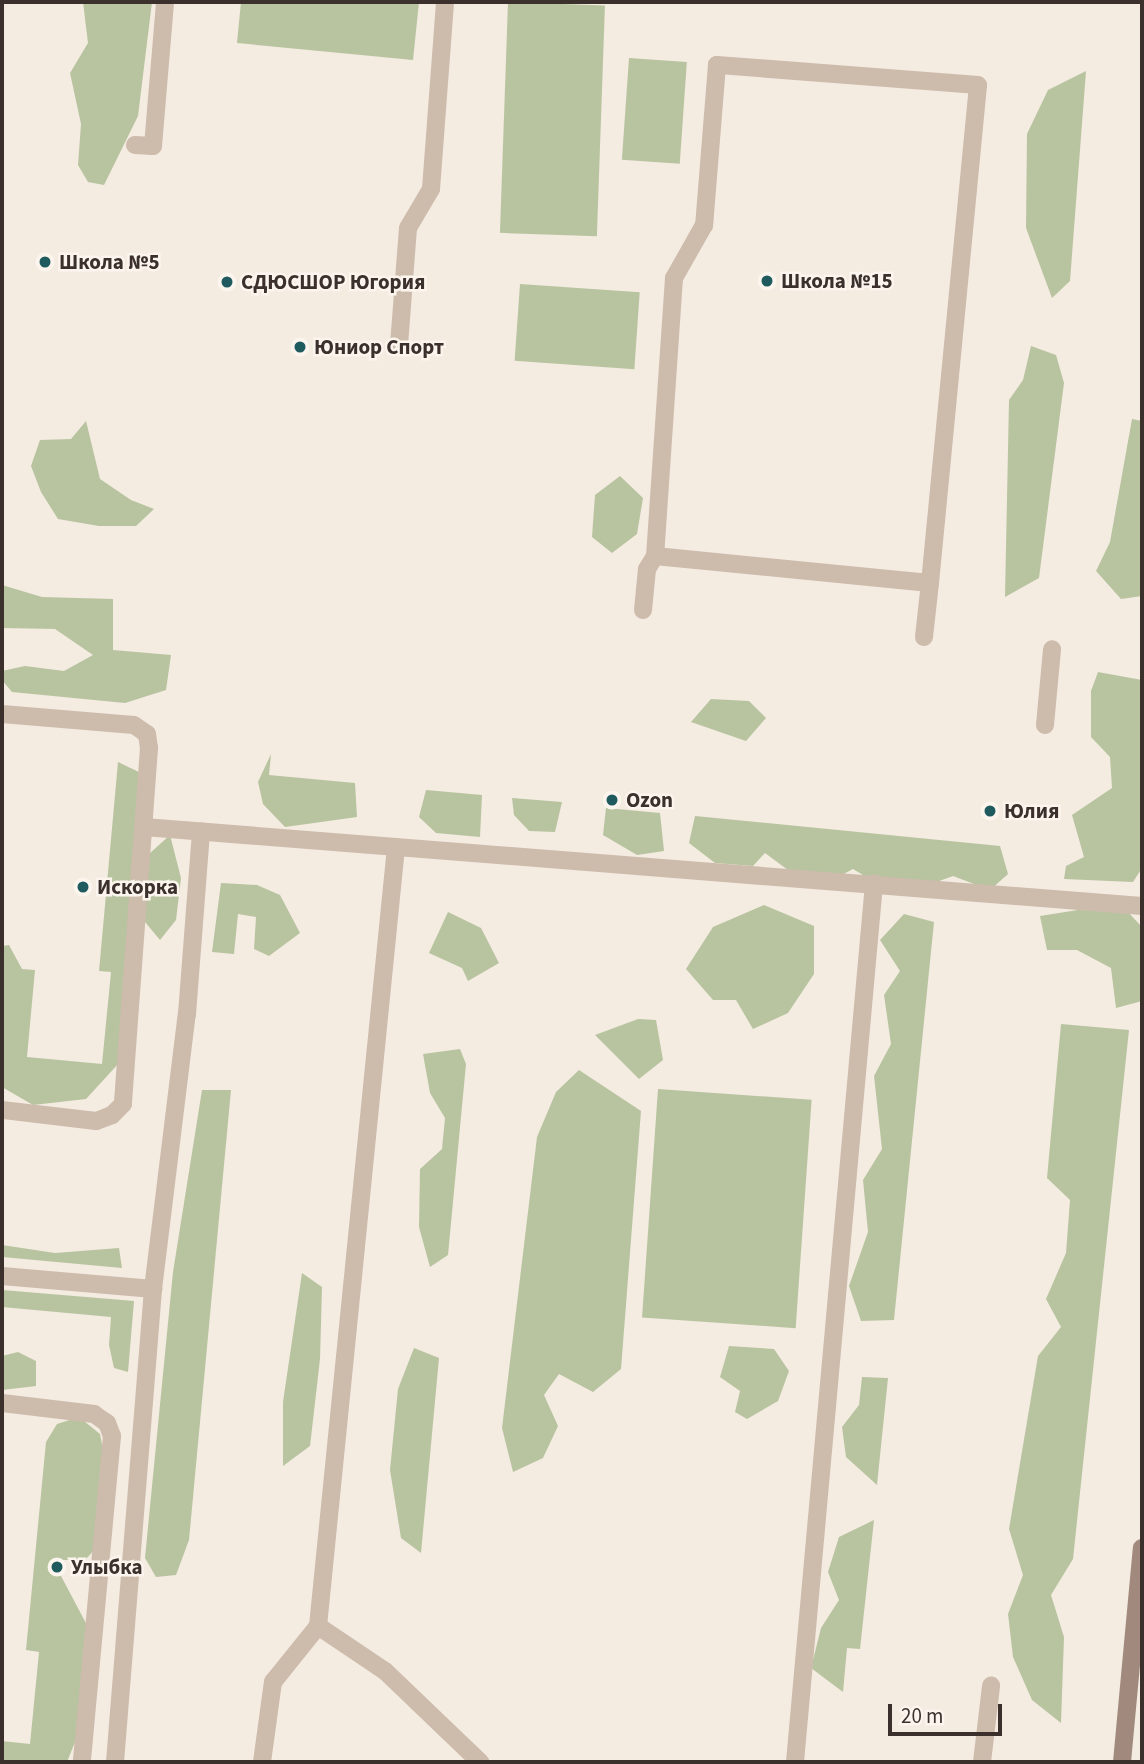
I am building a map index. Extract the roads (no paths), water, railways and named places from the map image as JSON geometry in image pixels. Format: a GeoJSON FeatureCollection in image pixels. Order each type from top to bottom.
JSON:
{"type":"FeatureCollection","features":[{"type":"Feature","properties":{"kind":"street"},"geometry":{"type":"LineString","coordinates":[[1122,1762],[1142,1548]]}},
{"type":"Feature","properties":{"kind":"lane"},"geometry":{"type":"LineString","coordinates":[[135,145],[153,146],[165,2]]}},
{"type":"Feature","properties":{"kind":"lane"},"geometry":{"type":"LineString","coordinates":[[399,345],[408,228],[431,189],[445,2]]}},
{"type":"Feature","properties":{"kind":"lane"},"geometry":{"type":"LineString","coordinates":[[643,610],[647,569],[655,556],[674,278],[704,225],[717,65],[978,85],[924,637]]}},
{"type":"Feature","properties":{"kind":"lane"},"geometry":{"type":"LineString","coordinates":[[655,556],[930,583]]}},
{"type":"Feature","properties":{"kind":"lane"},"geometry":{"type":"LineString","coordinates":[[1045,725],[1052,649]]}},
{"type":"Feature","properties":{"kind":"lane"},"geometry":{"type":"LineString","coordinates":[[2,714],[134,725],[147,734],[144,827],[123,1104],[112,1115],[96,1121],[2,1110]]}},
{"type":"Feature","properties":{"kind":"lane"},"geometry":{"type":"LineString","coordinates":[[144,827],[1142,906]]}},
{"type":"Feature","properties":{"kind":"lane"},"geometry":{"type":"LineString","coordinates":[[115,1762],[153,1289],[187,1014],[201,832]]}},
{"type":"Feature","properties":{"kind":"lane"},"geometry":{"type":"LineString","coordinates":[[262,1762],[273,1682],[318,1626],[396,847]]}},
{"type":"Feature","properties":{"kind":"lane"},"geometry":{"type":"LineString","coordinates":[[795,1762],[874,884]]}},
{"type":"Feature","properties":{"kind":"lane"},"geometry":{"type":"LineString","coordinates":[[2,1276],[153,1289]]}},
{"type":"Feature","properties":{"kind":"lane"},"geometry":{"type":"LineString","coordinates":[[2,1403],[94,1414],[107,1423],[112,1436],[82,1762]]}},
{"type":"Feature","properties":{"kind":"lane"},"geometry":{"type":"LineString","coordinates":[[318,1626],[385,1671],[480,1762]]}},
{"type":"Feature","properties":{"kind":"lane"},"geometry":{"type":"LineString","coordinates":[[982,1762],[991,1686]]}},
{"type":"Feature","properties":{"kind":"place","name":"Школа №5"},"geometry":{"type":"Point","coordinates":[45,262]}},
{"type":"Feature","properties":{"kind":"place","name":"Школа №15"},"geometry":{"type":"Point","coordinates":[767,281]}},
{"type":"Feature","properties":{"kind":"place","name":"СДЮСШОР Югория"},"geometry":{"type":"Point","coordinates":[227,282]}},
{"type":"Feature","properties":{"kind":"place","name":"Юниор Спорт"},"geometry":{"type":"Point","coordinates":[300,347]}},
{"type":"Feature","properties":{"kind":"place","name":"Ozon"},"geometry":{"type":"Point","coordinates":[612,800]}},
{"type":"Feature","properties":{"kind":"place","name":"Юлия"},"geometry":{"type":"Point","coordinates":[990,811]}},
{"type":"Feature","properties":{"kind":"place","name":"Искорка"},"geometry":{"type":"Point","coordinates":[83,887]}},
{"type":"Feature","properties":{"kind":"place","name":"Улыбка"},"geometry":{"type":"Point","coordinates":[57,1567]}}]}
